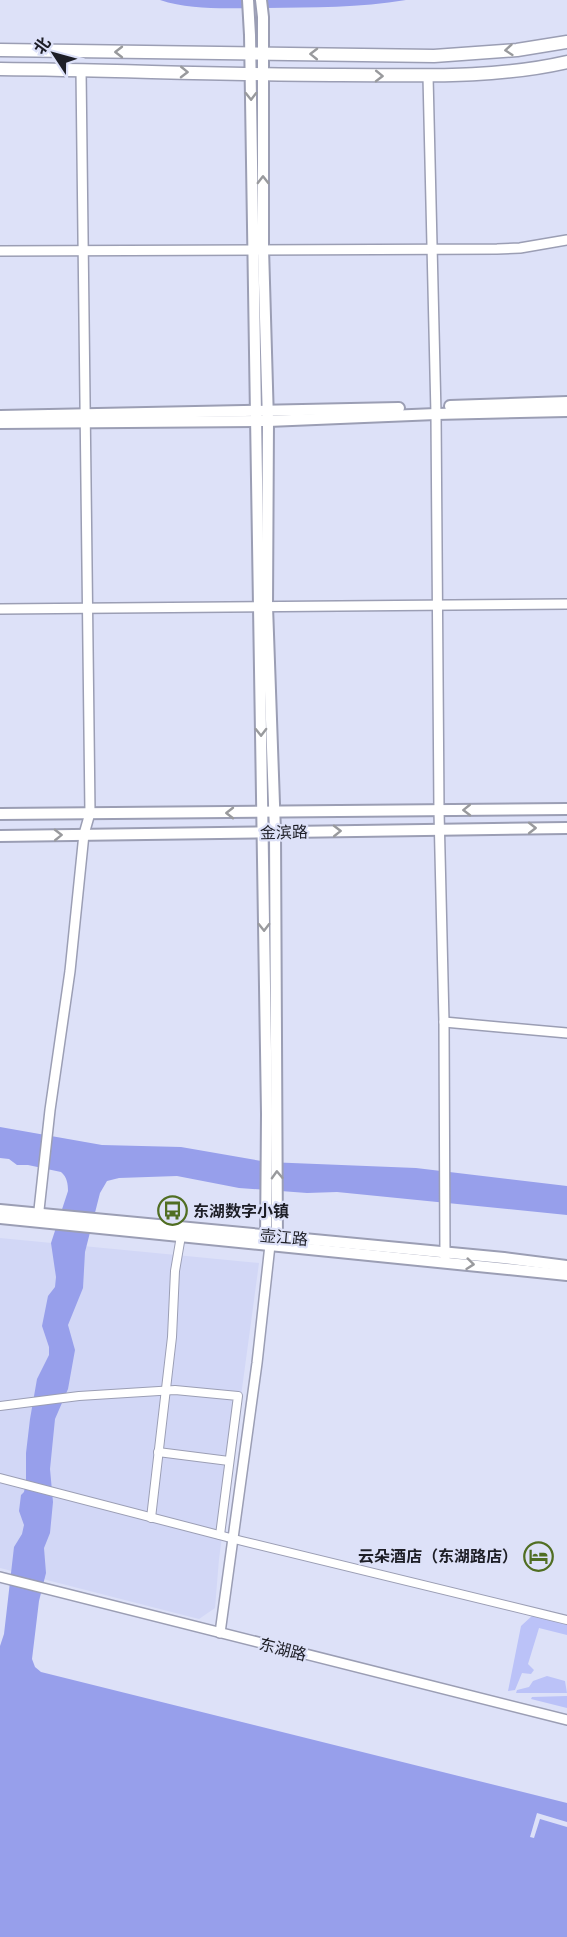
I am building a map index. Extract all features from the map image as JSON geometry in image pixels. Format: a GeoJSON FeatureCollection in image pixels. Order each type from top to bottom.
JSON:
{"type":"FeatureCollection","features":[{"type":"Feature","properties":{"kind":"main road"},"geometry":{"type":"LineString","coordinates":[[248,0],[257,53]]}},
{"type":"Feature","properties":{"kind":"main road"},"geometry":{"type":"LineString","coordinates":[[261,0],[263,17],[257,53],[257,75],[262,416],[263,832],[271,1141],[278,1209],[271,1241]]}},
{"type":"Feature","properties":{"kind":"main road"},"geometry":{"type":"LineString","coordinates":[[0,50],[434,56],[517,50],[567,42]]}},
{"type":"Feature","properties":{"kind":"main road"},"geometry":{"type":"LineString","coordinates":[[0,69],[428,76],[486,73],[567,62]]}},
{"type":"Feature","properties":{"kind":"main road"},"geometry":{"type":"LineString","coordinates":[[0,416],[85,418],[262,416],[436,410],[567,402]]}},
{"type":"Feature","properties":{"kind":"main road"},"geometry":{"type":"LineString","coordinates":[[436,410],[567,411]]}},
{"type":"Feature","properties":{"kind":"main road"},"geometry":{"type":"LineString","coordinates":[[0,423],[85,418]]}},
{"type":"Feature","properties":{"kind":"main road"},"geometry":{"type":"LineString","coordinates":[[263,606],[275,813],[271,1141],[266,1208],[271,1241]]}},
{"type":"Feature","properties":{"kind":"main road","name":"金滨路"},"geometry":{"type":"LineString","coordinates":[[0,814],[567,809]]}},
{"type":"Feature","properties":{"kind":"main road","name":"金滨路"},"geometry":{"type":"LineString","coordinates":[[0,836],[567,828]]}},
{"type":"Feature","properties":{"kind":"main road","name":"壶江路"},"geometry":{"type":"LineString","coordinates":[[0,1210],[44,1218],[271,1241],[567,1266]]}},
{"type":"Feature","properties":{"kind":"main road","name":"壶江路"},"geometry":{"type":"LineString","coordinates":[[0,1218],[44,1218]]}},
{"type":"Feature","properties":{"kind":"main road","name":"壶江路"},"geometry":{"type":"LineString","coordinates":[[99,1224],[181,1236],[271,1241]]}},
{"type":"Feature","properties":{"kind":"main road","name":"壶江路"},"geometry":{"type":"LineString","coordinates":[[445,1257],[567,1275]]}},
{"type":"Feature","properties":{"kind":"street"},"geometry":{"type":"LineString","coordinates":[[44,1218],[40,1189],[70,971],[84,834],[90,813],[81,70]]}},
{"type":"Feature","properties":{"kind":"street"},"geometry":{"type":"LineString","coordinates":[[428,76],[436,410],[438,811],[444,1022],[445,1257]]}},
{"type":"Feature","properties":{"kind":"street"},"geometry":{"type":"LineString","coordinates":[[0,251],[520,248],[567,240]]}},
{"type":"Feature","properties":{"kind":"street"},"geometry":{"type":"LineString","coordinates":[[0,609],[567,604]]}},
{"type":"Feature","properties":{"kind":"street"},"geometry":{"type":"LineString","coordinates":[[444,1022],[567,1033]]}},
{"type":"Feature","properties":{"kind":"street"},"geometry":{"type":"LineString","coordinates":[[151,1518],[172,1337],[175,1271],[181,1236]]}},
{"type":"Feature","properties":{"kind":"street"},"geometry":{"type":"LineString","coordinates":[[220,1633],[271,1241]]}},
{"type":"Feature","properties":{"kind":"street"},"geometry":{"type":"LineString","coordinates":[[0,1406],[79,1396],[175,1389],[237,1396],[220,1535]]}},
{"type":"Feature","properties":{"kind":"street"},"geometry":{"type":"LineString","coordinates":[[158,1452],[229,1461]]}},
{"type":"Feature","properties":{"kind":"street"},"geometry":{"type":"LineString","coordinates":[[0,1478],[234,1539],[567,1620]]}},
{"type":"Feature","properties":{"kind":"street","name":"东湖路"},"geometry":{"type":"LineString","coordinates":[[0,1577],[567,1720]]}},
{"type":"Feature","properties":{"kind":"shaded area"},"geometry":{"type":"Polygon","coordinates":[[[160,0],[406,0],[336,7],[226,8],[186,6],[160,0]]]}},
{"type":"Feature","properties":{"kind":"shaded area"},"geometry":{"type":"Polygon","coordinates":[[[0,1127],[102,1145],[181,1147],[267,1162],[416,1168],[567,1186],[567,1215],[337,1192],[307,1193],[239,1188],[177,1176],[119,1178],[107,1181],[100,1193],[85,1252],[83,1288],[68,1325],[75,1350],[68,1389],[55,1419],[50,1469],[53,1502],[50,1533],[44,1548],[46,1573],[39,1601],[32,1659],[35,1667],[41,1672],[567,1803],[567,1937],[0,1937],[0,1646],[4,1634],[14,1547],[22,1534],[24,1525],[19,1511],[26,1481],[26,1453],[30,1419],[37,1379],[49,1355],[49,1347],[42,1326],[48,1296],[55,1287],[56,1277],[51,1243],[68,1191],[67,1181],[61,1172],[17,1165],[9,1159],[0,1158],[0,1127]]]}},
{"type":"Feature","properties":{"kind":"shaded area"},"geometry":{"type":"Polygon","coordinates":[[[0,1238],[259,1263],[219,1559],[215,1608],[199,1619],[0,1568],[0,1238]]]}},
{"type":"Feature","properties":{"kind":"shaded area"},"geometry":{"type":"Polygon","coordinates":[[[533,1615],[567,1624],[567,1635],[539,1628],[528,1664],[534,1670],[531,1674],[522,1673],[515,1690],[508,1691],[521,1626],[533,1615]]]}},
{"type":"Feature","properties":{"kind":"shaded area"},"geometry":{"type":"Polygon","coordinates":[[[547,1676],[565,1681],[567,1693],[516,1693],[517,1690],[529,1687],[533,1681],[547,1676]]]}},
{"type":"Feature","properties":{"kind":"shaded area"},"geometry":{"type":"Polygon","coordinates":[[[567,1696],[567,1708],[531,1699],[532,1697],[567,1696]]]}},
{"type":"Feature","properties":{"kind":"pier"},"geometry":{"type":"Polygon","coordinates":[[[537,1813],[567,1822],[567,1827],[540,1819],[534,1838],[530,1837],[537,1813]]]}},
{"type":"Feature","properties":{"kind":"place","name":"东湖数字小镇"},"geometry":{"type":"Point","coordinates":[172,1211]}},
{"type":"Feature","properties":{"kind":"place","name":"云朵酒店（东湖路店）"},"geometry":{"type":"Point","coordinates":[539,1556]}}]}
